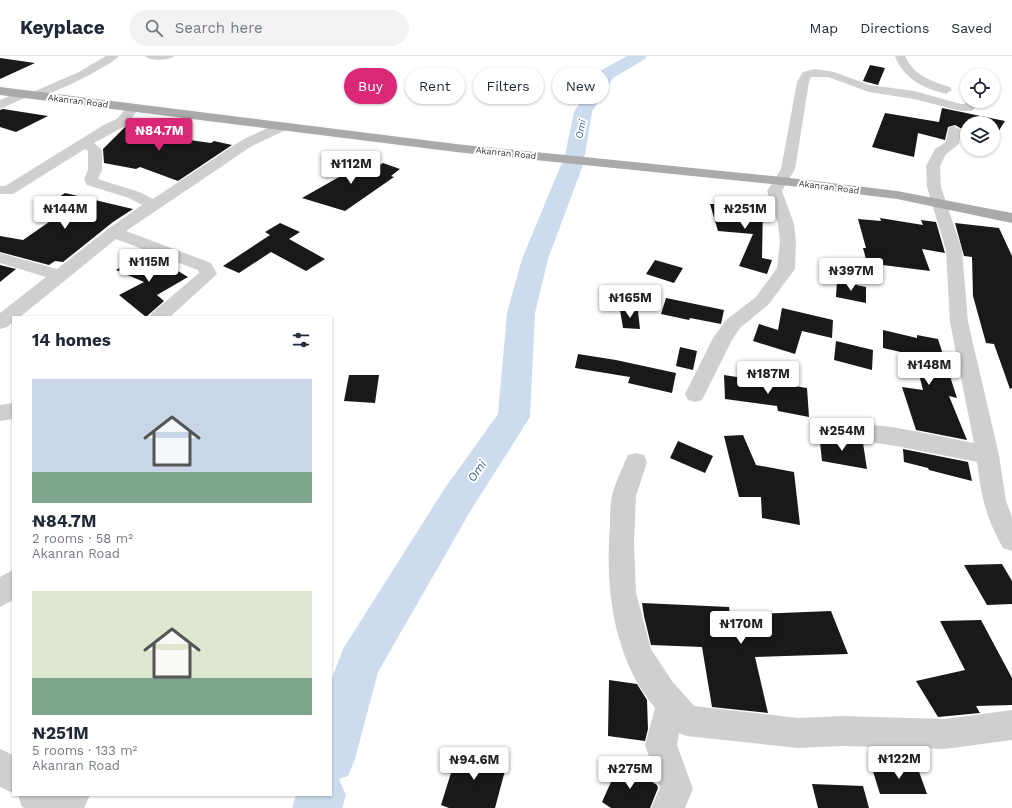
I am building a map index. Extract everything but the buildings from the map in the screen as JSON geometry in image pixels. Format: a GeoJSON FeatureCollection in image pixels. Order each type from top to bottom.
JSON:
{"type":"FeatureCollection","features":[{"type":"Feature","properties":{"kind":"main road","name":"Akanran Road"},"geometry":{"type":"LineString","coordinates":[[0,91],[281,127],[479,150],[782,181],[939,202],[1012,218]]}},
{"type":"Feature","properties":{"kind":"street"},"geometry":{"type":"LineString","coordinates":[[0,105],[83,74],[114,56]]}},
{"type":"Feature","properties":{"kind":"street"},"geometry":{"type":"LineString","coordinates":[[150,56],[169,56]]}},
{"type":"Feature","properties":{"kind":"street"},"geometry":{"type":"LineString","coordinates":[[900,56],[904,67],[917,79],[960,95]]}},
{"type":"Feature","properties":{"kind":"street"},"geometry":{"type":"LineString","coordinates":[[695,394],[723,338],[733,324],[762,301],[786,269],[788,242],[786,224],[774,191],[782,181],[788,169],[803,82],[808,74],[819,71],[837,75],[862,86],[916,95],[960,108]]}},
{"type":"Feature","properties":{"kind":"street"},"geometry":{"type":"LineString","coordinates":[[0,190],[8,191],[112,126],[122,122],[133,108]]}},
{"type":"Feature","properties":{"kind":"street"},"geometry":{"type":"LineString","coordinates":[[8,318],[114,232],[247,143],[281,127]]}},
{"type":"Feature","properties":{"kind":"street"},"geometry":{"type":"LineString","coordinates":[[954,130],[952,144],[940,152],[933,166],[934,187],[954,250],[959,322],[988,455],[994,501],[1002,523],[1012,540]]}},
{"type":"Feature","properties":{"kind":"street"},"geometry":{"type":"LineString","coordinates":[[86,143],[95,150],[95,170],[91,179],[92,182],[134,195],[153,205]]}},
{"type":"Feature","properties":{"kind":"street"},"geometry":{"type":"LineString","coordinates":[[114,232],[205,267],[208,274],[160,316]]}},
{"type":"Feature","properties":{"kind":"street"},"geometry":{"type":"LineString","coordinates":[[0,258],[61,276]]}},
{"type":"Feature","properties":{"kind":"street"},"geometry":{"type":"LineString","coordinates":[[0,414],[12,411]]}},
{"type":"Feature","properties":{"kind":"street"},"geometry":{"type":"LineString","coordinates":[[850,432],[896,437],[988,455]]}},
{"type":"Feature","properties":{"kind":"street"},"geometry":{"type":"LineString","coordinates":[[636,462],[624,496],[621,543],[623,593],[638,655],[661,692],[686,721],[798,733],[842,731],[945,734],[1012,725]]}},
{"type":"Feature","properties":{"kind":"street"},"geometry":{"type":"LineString","coordinates":[[0,594],[12,584]]}},
{"type":"Feature","properties":{"kind":"street"},"geometry":{"type":"LineString","coordinates":[[668,808],[677,788],[661,745],[671,703]]}},
{"type":"Feature","properties":{"kind":"street"},"geometry":{"type":"LineString","coordinates":[[0,765],[12,776]]}},
{"type":"Feature","properties":{"kind":"street"},"geometry":{"type":"LineString","coordinates":[[36,796],[60,808],[73,796]]}},
{"type":"Feature","properties":{"kind":"waterway","name":"Omi"},"geometry":{"type":"LineString","coordinates":[[575,155],[583,112],[606,75],[639,56]]}},
{"type":"Feature","properties":{"kind":"waterway","name":"Omi"},"geometry":{"type":"LineString","coordinates":[[332,755],[358,664],[458,499],[514,417],[521,313],[535,259],[572,165]]}},
{"type":"Feature","properties":{"kind":"waterway","name":"Omi"},"geometry":{"type":"LineString","coordinates":[[317,808],[321,796]]}}]}
